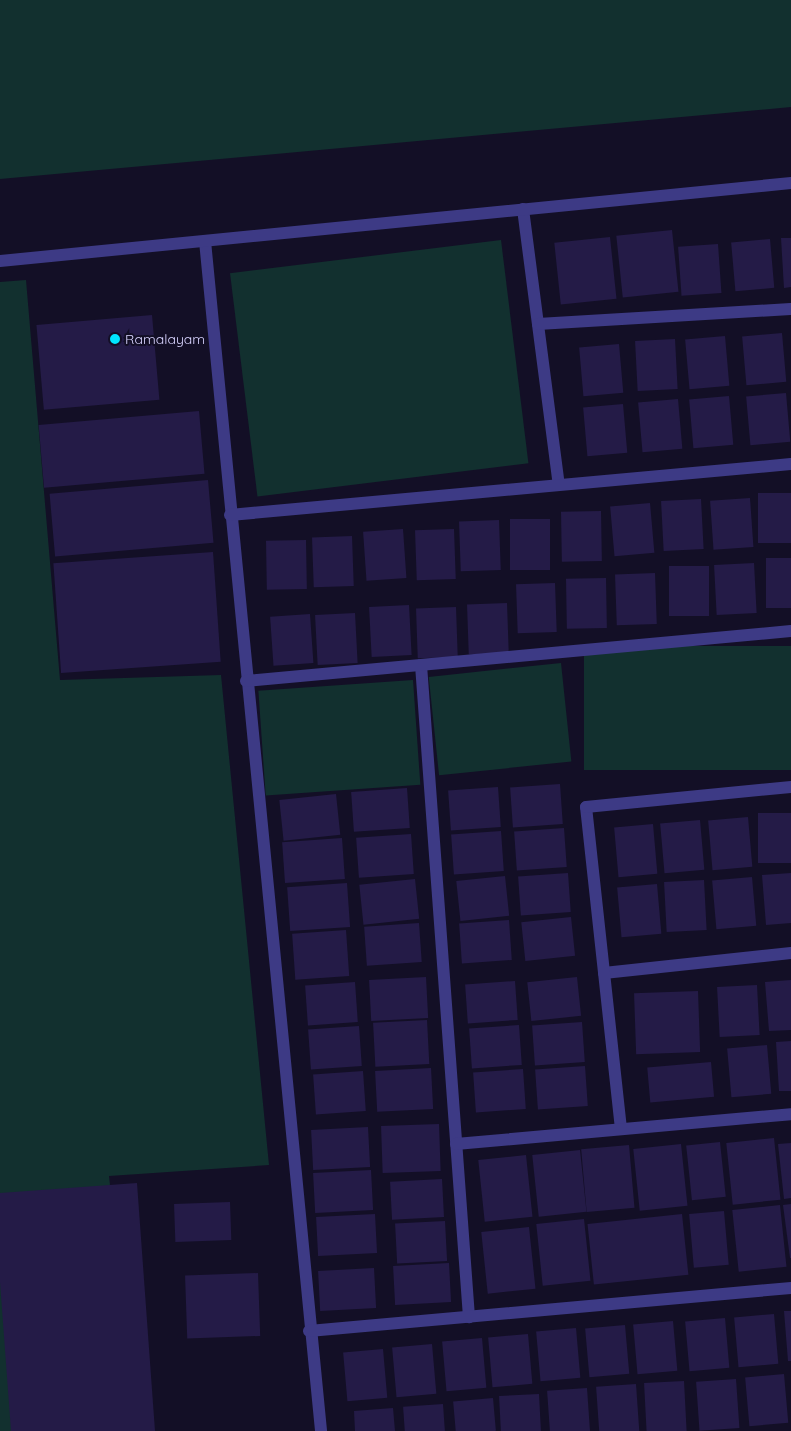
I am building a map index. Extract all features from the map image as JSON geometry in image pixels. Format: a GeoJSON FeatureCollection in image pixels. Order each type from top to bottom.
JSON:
{"type":"FeatureCollection","features":[{"type":"Feature","properties":{"kind":"street"},"geometry":{"type":"LineString","coordinates":[[0,261],[791,183]]}},
{"type":"Feature","properties":{"kind":"street"},"geometry":{"type":"LineString","coordinates":[[523,210],[559,485]]}},
{"type":"Feature","properties":{"kind":"street"},"geometry":{"type":"LineString","coordinates":[[204,241],[309,1331],[321,1431]]}},
{"type":"Feature","properties":{"kind":"street"},"geometry":{"type":"LineString","coordinates":[[538,324],[791,309]]}},
{"type":"Feature","properties":{"kind":"street"},"geometry":{"type":"LineString","coordinates":[[230,515],[791,464]]}},
{"type":"Feature","properties":{"kind":"street"},"geometry":{"type":"LineString","coordinates":[[246,681],[791,632]]}},
{"type":"Feature","properties":{"kind":"street"},"geometry":{"type":"LineString","coordinates":[[421,665],[469,1317]]}},
{"type":"Feature","properties":{"kind":"street"},"geometry":{"type":"LineString","coordinates":[[621,1130],[586,807],[791,787]]}},
{"type":"Feature","properties":{"kind":"street"},"geometry":{"type":"LineString","coordinates":[[604,973],[791,953]]}},
{"type":"Feature","properties":{"kind":"street"},"geometry":{"type":"LineString","coordinates":[[456,1144],[791,1114]]}},
{"type":"Feature","properties":{"kind":"street"},"geometry":{"type":"LineString","coordinates":[[309,1331],[791,1288]]}},
{"type":"Feature","properties":{"kind":"green space"},"geometry":{"type":"Polygon","coordinates":[[[0,0],[791,0],[791,107],[0,179],[0,0]]]}},
{"type":"Feature","properties":{"kind":"green space"},"geometry":{"type":"Polygon","coordinates":[[[501,240],[528,463],[257,497],[230,273],[501,240]]]}},
{"type":"Feature","properties":{"kind":"green space"},"geometry":{"type":"Polygon","coordinates":[[[26,280],[60,680],[221,675],[269,1165],[109,1176],[136,1431],[0,1431],[0,282],[26,280]]]}},
{"type":"Feature","properties":{"kind":"green space"},"geometry":{"type":"Polygon","coordinates":[[[584,646],[791,646],[791,770],[584,770],[584,646]]]}},
{"type":"Feature","properties":{"kind":"green space"},"geometry":{"type":"Polygon","coordinates":[[[561,663],[571,761],[439,775],[429,677],[561,663]]]}},
{"type":"Feature","properties":{"kind":"green space"},"geometry":{"type":"Polygon","coordinates":[[[413,680],[420,785],[266,796],[258,691],[413,680]]]}},
{"type":"Feature","properties":{"kind":"building"},"geometry":{"type":"Polygon","coordinates":[[[672,230],[678,292],[623,298],[616,236],[672,230]]]}},
{"type":"Feature","properties":{"kind":"building"},"geometry":{"type":"Polygon","coordinates":[[[610,237],[616,299],[561,305],[554,243],[610,237]]]}},
{"type":"Feature","properties":{"kind":"building"},"geometry":{"type":"Polygon","coordinates":[[[781,238],[791,238],[791,287],[784,288],[781,238]]]}},
{"type":"Feature","properties":{"kind":"building"},"geometry":{"type":"Polygon","coordinates":[[[770,239],[774,288],[735,291],[731,242],[770,239]]]}},
{"type":"Feature","properties":{"kind":"building"},"geometry":{"type":"Polygon","coordinates":[[[718,244],[721,293],[682,296],[678,247],[718,244]]]}},
{"type":"Feature","properties":{"kind":"building"},"geometry":{"type":"Polygon","coordinates":[[[152,315],[159,400],[44,410],[36,325],[152,315]]]}},
{"type":"Feature","properties":{"kind":"building"},"geometry":{"type":"Polygon","coordinates":[[[782,333],[786,382],[746,385],[742,336],[782,333]]]}},
{"type":"Feature","properties":{"kind":"building"},"geometry":{"type":"Polygon","coordinates":[[[725,336],[729,386],[690,389],[685,339],[725,336]]]}},
{"type":"Feature","properties":{"kind":"building"},"geometry":{"type":"Polygon","coordinates":[[[675,339],[678,389],[638,391],[635,341],[675,339]]]}},
{"type":"Feature","properties":{"kind":"building"},"geometry":{"type":"Polygon","coordinates":[[[619,344],[623,393],[583,396],[579,347],[619,344]]]}},
{"type":"Feature","properties":{"kind":"building"},"geometry":{"type":"Polygon","coordinates":[[[786,393],[790,442],[750,445],[746,396],[786,393]]]}},
{"type":"Feature","properties":{"kind":"building"},"geometry":{"type":"Polygon","coordinates":[[[729,396],[733,445],[693,448],[689,399],[729,396]]]}},
{"type":"Feature","properties":{"kind":"building"},"geometry":{"type":"Polygon","coordinates":[[[678,399],[682,449],[643,452],[638,402],[678,399]]]}},
{"type":"Feature","properties":{"kind":"building"},"geometry":{"type":"Polygon","coordinates":[[[623,404],[627,453],[587,456],[583,407],[623,404]]]}},
{"type":"Feature","properties":{"kind":"building"},"geometry":{"type":"Polygon","coordinates":[[[199,411],[204,474],[44,488],[39,425],[199,411]]]}},
{"type":"Feature","properties":{"kind":"building"},"geometry":{"type":"Polygon","coordinates":[[[208,480],[213,543],[55,557],[50,494],[208,480]]]}},
{"type":"Feature","properties":{"kind":"building"},"geometry":{"type":"Polygon","coordinates":[[[758,493],[791,493],[791,543],[758,543],[758,493]]]}},
{"type":"Feature","properties":{"kind":"building"},"geometry":{"type":"Polygon","coordinates":[[[750,498],[753,547],[714,550],[710,501],[750,498]]]}},
{"type":"Feature","properties":{"kind":"building"},"geometry":{"type":"Polygon","coordinates":[[[701,499],[704,549],[664,551],[661,501],[701,499]]]}},
{"type":"Feature","properties":{"kind":"building"},"geometry":{"type":"Polygon","coordinates":[[[650,503],[654,553],[615,556],[610,506],[650,503]]]}},
{"type":"Feature","properties":{"kind":"building"},"geometry":{"type":"Polygon","coordinates":[[[601,511],[602,561],[562,562],[561,512],[601,511]]]}},
{"type":"Feature","properties":{"kind":"building"},"geometry":{"type":"Polygon","coordinates":[[[510,519],[550,519],[550,570],[510,570],[510,519]]]}},
{"type":"Feature","properties":{"kind":"building"},"geometry":{"type":"Polygon","coordinates":[[[499,520],[501,570],[461,571],[459,521],[499,520]]]}},
{"type":"Feature","properties":{"kind":"building"},"geometry":{"type":"Polygon","coordinates":[[[403,529],[406,578],[367,581],[363,532],[403,529]]]}},
{"type":"Feature","properties":{"kind":"building"},"geometry":{"type":"Polygon","coordinates":[[[454,529],[456,579],[417,580],[415,530],[454,529]]]}},
{"type":"Feature","properties":{"kind":"building"},"geometry":{"type":"Polygon","coordinates":[[[352,536],[354,586],[314,587],[312,537],[352,536]]]}},
{"type":"Feature","properties":{"kind":"building"},"geometry":{"type":"Polygon","coordinates":[[[306,540],[307,589],[267,590],[266,541],[306,540]]]}},
{"type":"Feature","properties":{"kind":"building"},"geometry":{"type":"Polygon","coordinates":[[[213,552],[221,662],[61,673],[53,563],[213,552]]]}},
{"type":"Feature","properties":{"kind":"building"},"geometry":{"type":"Polygon","coordinates":[[[766,558],[791,558],[791,608],[766,608],[766,558]]]}},
{"type":"Feature","properties":{"kind":"building"},"geometry":{"type":"Polygon","coordinates":[[[754,563],[757,613],[717,615],[714,565],[754,563]]]}},
{"type":"Feature","properties":{"kind":"building"},"geometry":{"type":"Polygon","coordinates":[[[669,566],[709,566],[709,616],[669,616],[669,566]]]}},
{"type":"Feature","properties":{"kind":"building"},"geometry":{"type":"Polygon","coordinates":[[[655,573],[657,624],[617,625],[615,574],[655,573]]]}},
{"type":"Feature","properties":{"kind":"building"},"geometry":{"type":"Polygon","coordinates":[[[606,578],[607,628],[567,629],[566,579],[606,578]]]}},
{"type":"Feature","properties":{"kind":"building"},"geometry":{"type":"Polygon","coordinates":[[[555,583],[557,632],[518,633],[516,584],[555,583]]]}},
{"type":"Feature","properties":{"kind":"building"},"geometry":{"type":"Polygon","coordinates":[[[507,603],[509,653],[469,654],[467,604],[507,603]]]}},
{"type":"Feature","properties":{"kind":"building"},"geometry":{"type":"Polygon","coordinates":[[[409,605],[412,655],[372,657],[369,607],[409,605]]]}},
{"type":"Feature","properties":{"kind":"building"},"geometry":{"type":"Polygon","coordinates":[[[456,607],[458,657],[418,658],[416,608],[456,607]]]}},
{"type":"Feature","properties":{"kind":"building"},"geometry":{"type":"Polygon","coordinates":[[[355,613],[358,663],[318,665],[315,615],[355,613]]]}},
{"type":"Feature","properties":{"kind":"building"},"geometry":{"type":"Polygon","coordinates":[[[310,614],[313,663],[274,666],[270,617],[310,614]]]}},
{"type":"Feature","properties":{"kind":"building"},"geometry":{"type":"Polygon","coordinates":[[[560,784],[563,824],[513,827],[510,787],[560,784]]]}},
{"type":"Feature","properties":{"kind":"building"},"geometry":{"type":"Polygon","coordinates":[[[498,787],[501,827],[451,830],[448,790],[498,787]]]}},
{"type":"Feature","properties":{"kind":"building"},"geometry":{"type":"Polygon","coordinates":[[[407,788],[410,828],[354,832],[351,792],[407,788]]]}},
{"type":"Feature","properties":{"kind":"building"},"geometry":{"type":"Polygon","coordinates":[[[336,794],[340,835],[284,841],[279,800],[336,794]]]}},
{"type":"Feature","properties":{"kind":"building"},"geometry":{"type":"Polygon","coordinates":[[[758,813],[791,813],[791,863],[758,863],[758,813]]]}},
{"type":"Feature","properties":{"kind":"building"},"geometry":{"type":"Polygon","coordinates":[[[748,817],[752,867],[713,870],[708,820],[748,817]]]}},
{"type":"Feature","properties":{"kind":"building"},"geometry":{"type":"Polygon","coordinates":[[[700,820],[704,870],[665,873],[660,823],[700,820]]]}},
{"type":"Feature","properties":{"kind":"building"},"geometry":{"type":"Polygon","coordinates":[[[653,824],[657,874],[619,877],[614,827],[653,824]]]}},
{"type":"Feature","properties":{"kind":"building"},"geometry":{"type":"Polygon","coordinates":[[[564,828],[567,867],[517,870],[514,831],[564,828]]]}},
{"type":"Feature","properties":{"kind":"building"},"geometry":{"type":"Polygon","coordinates":[[[501,831],[504,871],[454,874],[451,834],[501,831]]]}},
{"type":"Feature","properties":{"kind":"building"},"geometry":{"type":"Polygon","coordinates":[[[411,834],[414,874],[359,878],[356,838],[411,834]]]}},
{"type":"Feature","properties":{"kind":"building"},"geometry":{"type":"Polygon","coordinates":[[[342,838],[345,879],[285,883],[282,842],[342,838]]]}},
{"type":"Feature","properties":{"kind":"building"},"geometry":{"type":"Polygon","coordinates":[[[568,873],[571,912],[521,915],[518,876],[568,873]]]}},
{"type":"Feature","properties":{"kind":"building"},"geometry":{"type":"Polygon","coordinates":[[[791,873],[791,923],[766,925],[762,875],[791,873]]]}},
{"type":"Feature","properties":{"kind":"building"},"geometry":{"type":"Polygon","coordinates":[[[505,876],[509,916],[460,921],[456,881],[505,876]]]}},
{"type":"Feature","properties":{"kind":"building"},"geometry":{"type":"Polygon","coordinates":[[[752,877],[756,926],[716,929],[712,880],[752,877]]]}},
{"type":"Feature","properties":{"kind":"building"},"geometry":{"type":"Polygon","coordinates":[[[415,879],[419,919],[363,925],[359,885],[415,879]]]}},
{"type":"Feature","properties":{"kind":"building"},"geometry":{"type":"Polygon","coordinates":[[[704,880],[707,930],[667,932],[664,882],[704,880]]]}},
{"type":"Feature","properties":{"kind":"building"},"geometry":{"type":"Polygon","coordinates":[[[347,883],[350,927],[290,931],[287,887],[347,883]]]}},
{"type":"Feature","properties":{"kind":"building"},"geometry":{"type":"Polygon","coordinates":[[[657,884],[661,934],[622,937],[617,887],[657,884]]]}},
{"type":"Feature","properties":{"kind":"building"},"geometry":{"type":"Polygon","coordinates":[[[571,917],[575,956],[525,961],[521,922],[571,917]]]}},
{"type":"Feature","properties":{"kind":"building"},"geometry":{"type":"Polygon","coordinates":[[[509,920],[512,960],[462,963],[459,923],[509,920]]]}},
{"type":"Feature","properties":{"kind":"building"},"geometry":{"type":"Polygon","coordinates":[[[419,923],[422,962],[367,966],[364,927],[419,923]]]}},
{"type":"Feature","properties":{"kind":"building"},"geometry":{"type":"Polygon","coordinates":[[[346,930],[349,976],[295,980],[292,934],[346,930]]]}},
{"type":"Feature","properties":{"kind":"building"},"geometry":{"type":"Polygon","coordinates":[[[426,977],[428,1018],[371,1021],[369,980],[426,977]]]}},
{"type":"Feature","properties":{"kind":"building"},"geometry":{"type":"Polygon","coordinates":[[[577,977],[581,1016],[531,1021],[527,982],[577,977]]]}},
{"type":"Feature","properties":{"kind":"building"},"geometry":{"type":"Polygon","coordinates":[[[791,980],[791,1030],[769,1031],[765,982],[791,980]]]}},
{"type":"Feature","properties":{"kind":"building"},"geometry":{"type":"Polygon","coordinates":[[[515,981],[518,1020],[468,1023],[465,984],[515,981]]]}},
{"type":"Feature","properties":{"kind":"building"},"geometry":{"type":"Polygon","coordinates":[[[355,982],[358,1022],[308,1025],[305,985],[355,982]]]}},
{"type":"Feature","properties":{"kind":"building"},"geometry":{"type":"Polygon","coordinates":[[[757,985],[760,1035],[720,1037],[717,987],[757,985]]]}},
{"type":"Feature","properties":{"kind":"building"},"geometry":{"type":"Polygon","coordinates":[[[698,991],[700,1052],[636,1054],[634,993],[698,991]]]}},
{"type":"Feature","properties":{"kind":"building"},"geometry":{"type":"Polygon","coordinates":[[[427,1020],[429,1064],[375,1067],[373,1023],[427,1020]]]}},
{"type":"Feature","properties":{"kind":"building"},"geometry":{"type":"Polygon","coordinates":[[[582,1022],[585,1062],[535,1065],[532,1025],[582,1022]]]}},
{"type":"Feature","properties":{"kind":"building"},"geometry":{"type":"Polygon","coordinates":[[[519,1025],[522,1065],[472,1068],[469,1028],[519,1025]]]}},
{"type":"Feature","properties":{"kind":"building"},"geometry":{"type":"Polygon","coordinates":[[[359,1026],[362,1066],[311,1069],[308,1030],[359,1026]]]}},
{"type":"Feature","properties":{"kind":"building"},"geometry":{"type":"Polygon","coordinates":[[[791,1041],[791,1091],[779,1091],[776,1042],[791,1041]]]}},
{"type":"Feature","properties":{"kind":"building"},"geometry":{"type":"Polygon","coordinates":[[[767,1045],[771,1094],[731,1097],[727,1048],[767,1045]]]}},
{"type":"Feature","properties":{"kind":"building"},"geometry":{"type":"Polygon","coordinates":[[[711,1062],[714,1097],[650,1102],[647,1068],[711,1062]]]}},
{"type":"Feature","properties":{"kind":"building"},"geometry":{"type":"Polygon","coordinates":[[[585,1066],[588,1106],[538,1109],[535,1069],[585,1066]]]}},
{"type":"Feature","properties":{"kind":"building"},"geometry":{"type":"Polygon","coordinates":[[[431,1068],[433,1109],[377,1112],[375,1071],[431,1068]]]}},
{"type":"Feature","properties":{"kind":"building"},"geometry":{"type":"Polygon","coordinates":[[[523,1069],[526,1109],[476,1112],[473,1072],[523,1069]]]}},
{"type":"Feature","properties":{"kind":"building"},"geometry":{"type":"Polygon","coordinates":[[[363,1071],[366,1111],[316,1114],[313,1074],[363,1071]]]}},
{"type":"Feature","properties":{"kind":"building"},"geometry":{"type":"Polygon","coordinates":[[[439,1124],[441,1171],[383,1173],[381,1126],[439,1124]]]}},
{"type":"Feature","properties":{"kind":"building"},"geometry":{"type":"Polygon","coordinates":[[[368,1127],[370,1167],[313,1170],[311,1130],[368,1127]]]}},
{"type":"Feature","properties":{"kind":"building"},"geometry":{"type":"Polygon","coordinates":[[[774,1138],[780,1200],[733,1205],[726,1143],[774,1138]]]}},
{"type":"Feature","properties":{"kind":"building"},"geometry":{"type":"Polygon","coordinates":[[[720,1142],[726,1197],[692,1200],[686,1146],[720,1142]]]}},
{"type":"Feature","properties":{"kind":"building"},"geometry":{"type":"Polygon","coordinates":[[[791,1143],[791,1198],[784,1199],[778,1144],[791,1143]]]}},
{"type":"Feature","properties":{"kind":"building"},"geometry":{"type":"Polygon","coordinates":[[[681,1144],[687,1206],[640,1211],[633,1149],[681,1144]]]}},
{"type":"Feature","properties":{"kind":"building"},"geometry":{"type":"Polygon","coordinates":[[[629,1145],[634,1208],[587,1212],[581,1149],[629,1145]]]}},
{"type":"Feature","properties":{"kind":"building"},"geometry":{"type":"Polygon","coordinates":[[[580,1150],[586,1212],[539,1217],[532,1155],[580,1150]]]}},
{"type":"Feature","properties":{"kind":"building"},"geometry":{"type":"Polygon","coordinates":[[[526,1155],[532,1217],[485,1222],[478,1160],[526,1155]]]}},
{"type":"Feature","properties":{"kind":"building"},"geometry":{"type":"Polygon","coordinates":[[[371,1170],[373,1210],[315,1213],[313,1173],[371,1170]]]}},
{"type":"Feature","properties":{"kind":"building"},"geometry":{"type":"Polygon","coordinates":[[[442,1179],[444,1217],[392,1220],[390,1182],[442,1179]]]}},
{"type":"Feature","properties":{"kind":"building"},"geometry":{"type":"Polygon","coordinates":[[[137,1183],[155,1431],[11,1431],[0,1282],[0,1193],[137,1183]]]}},
{"type":"Feature","properties":{"kind":"building"},"geometry":{"type":"Polygon","coordinates":[[[230,1202],[231,1240],[175,1242],[174,1204],[230,1202]]]}},
{"type":"Feature","properties":{"kind":"building"},"geometry":{"type":"Polygon","coordinates":[[[791,1204],[791,1258],[790,1258],[783,1205],[791,1204]]]}},
{"type":"Feature","properties":{"kind":"building"},"geometry":{"type":"Polygon","coordinates":[[[780,1205],[786,1267],[739,1272],[732,1210],[780,1205]]]}},
{"type":"Feature","properties":{"kind":"building"},"geometry":{"type":"Polygon","coordinates":[[[724,1211],[729,1265],[694,1268],[689,1214],[724,1211]]]}},
{"type":"Feature","properties":{"kind":"building"},"geometry":{"type":"Polygon","coordinates":[[[375,1214],[377,1253],[318,1256],[316,1217],[375,1214]]]}},
{"type":"Feature","properties":{"kind":"building"},"geometry":{"type":"Polygon","coordinates":[[[682,1214],[688,1275],[594,1285],[588,1224],[682,1214]]]}},
{"type":"Feature","properties":{"kind":"building"},"geometry":{"type":"Polygon","coordinates":[[[584,1219],[590,1281],[543,1286],[536,1224],[584,1219]]]}},
{"type":"Feature","properties":{"kind":"building"},"geometry":{"type":"Polygon","coordinates":[[[445,1221],[447,1261],[397,1264],[395,1224],[445,1221]]]}},
{"type":"Feature","properties":{"kind":"building"},"geometry":{"type":"Polygon","coordinates":[[[529,1227],[535,1289],[488,1294],[481,1232],[529,1227]]]}},
{"type":"Feature","properties":{"kind":"building"},"geometry":{"type":"Polygon","coordinates":[[[449,1263],[451,1302],[395,1305],[393,1266],[449,1263]]]}},
{"type":"Feature","properties":{"kind":"building"},"geometry":{"type":"Polygon","coordinates":[[[374,1268],[376,1308],[320,1311],[318,1271],[374,1268]]]}},
{"type":"Feature","properties":{"kind":"building"},"geometry":{"type":"Polygon","coordinates":[[[258,1273],[260,1336],[187,1339],[185,1276],[258,1273]]]}},
{"type":"Feature","properties":{"kind":"building"},"geometry":{"type":"Polygon","coordinates":[[[784,1311],[791,1311],[791,1361],[788,1361],[784,1311]]]}},
{"type":"Feature","properties":{"kind":"building"},"geometry":{"type":"Polygon","coordinates":[[[774,1314],[778,1364],[739,1367],[734,1317],[774,1314]]]}},
{"type":"Feature","properties":{"kind":"building"},"geometry":{"type":"Polygon","coordinates":[[[725,1318],[729,1368],[690,1371],[685,1321],[725,1318]]]}},
{"type":"Feature","properties":{"kind":"building"},"geometry":{"type":"Polygon","coordinates":[[[673,1321],[677,1371],[638,1374],[633,1324],[673,1321]]]}},
{"type":"Feature","properties":{"kind":"building"},"geometry":{"type":"Polygon","coordinates":[[[625,1325],[629,1374],[589,1377],[585,1328],[625,1325]]]}},
{"type":"Feature","properties":{"kind":"building"},"geometry":{"type":"Polygon","coordinates":[[[576,1328],[580,1378],[541,1381],[536,1331],[576,1328]]]}},
{"type":"Feature","properties":{"kind":"building"},"geometry":{"type":"Polygon","coordinates":[[[528,1334],[532,1384],[493,1387],[488,1337],[528,1334]]]}},
{"type":"Feature","properties":{"kind":"building"},"geometry":{"type":"Polygon","coordinates":[[[482,1338],[486,1388],[447,1391],[442,1341],[482,1338]]]}},
{"type":"Feature","properties":{"kind":"building"},"geometry":{"type":"Polygon","coordinates":[[[432,1344],[436,1394],[397,1397],[392,1347],[432,1344]]]}},
{"type":"Feature","properties":{"kind":"building"},"geometry":{"type":"Polygon","coordinates":[[[383,1349],[387,1398],[347,1401],[343,1352],[383,1349]]]}},
{"type":"Feature","properties":{"kind":"building"},"geometry":{"type":"Polygon","coordinates":[[[784,1374],[788,1423],[749,1426],[745,1377],[784,1374]]]}},
{"type":"Feature","properties":{"kind":"building"},"geometry":{"type":"Polygon","coordinates":[[[736,1379],[739,1428],[700,1431],[696,1382],[736,1379]]]}},
{"type":"Feature","properties":{"kind":"building"},"geometry":{"type":"Polygon","coordinates":[[[684,1381],[687,1431],[647,1431],[644,1383],[684,1381]]]}},
{"type":"Feature","properties":{"kind":"building"},"geometry":{"type":"Polygon","coordinates":[[[636,1384],[639,1431],[599,1431],[596,1387],[636,1384]]]}},
{"type":"Feature","properties":{"kind":"building"},"geometry":{"type":"Polygon","coordinates":[[[587,1388],[590,1431],[550,1431],[547,1391],[587,1388]]]}},
{"type":"Feature","properties":{"kind":"building"},"geometry":{"type":"Polygon","coordinates":[[[539,1394],[541,1431],[501,1431],[499,1396],[539,1394]]]}},
{"type":"Feature","properties":{"kind":"building"},"geometry":{"type":"Polygon","coordinates":[[[493,1398],[496,1431],[456,1431],[453,1401],[493,1398]]]}},
{"type":"Feature","properties":{"kind":"building"},"geometry":{"type":"Polygon","coordinates":[[[443,1404],[445,1431],[405,1431],[403,1407],[443,1404]]]}},
{"type":"Feature","properties":{"kind":"building"},"geometry":{"type":"Polygon","coordinates":[[[393,1408],[395,1431],[355,1431],[354,1411],[393,1408]]]}},
{"type":"Feature","properties":{"kind":"place","name":"Ramalayam"},"geometry":{"type":"Point","coordinates":[115,339]}}]}
